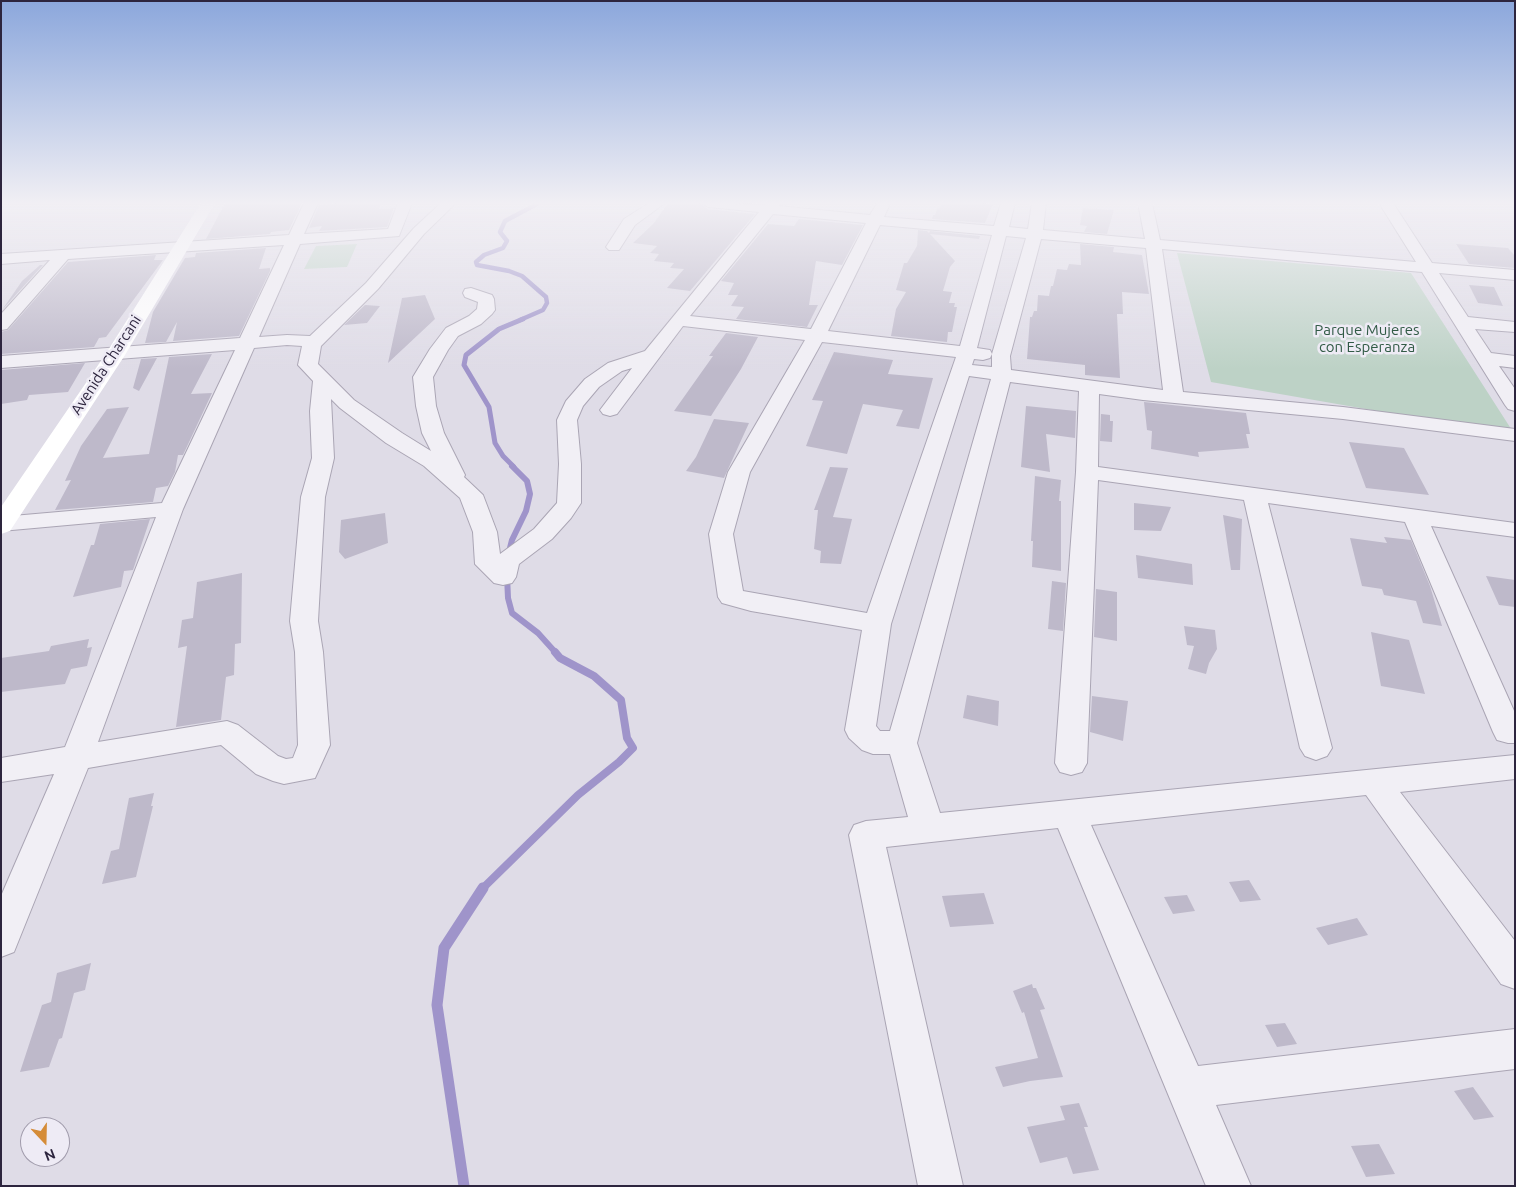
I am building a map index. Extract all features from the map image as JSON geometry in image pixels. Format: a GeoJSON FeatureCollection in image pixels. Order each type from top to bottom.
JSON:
{"type":"FeatureCollection","features":[{"type":"Feature","properties":{"kind":"main road","name":"Avenida Charcani"},"geometry":{"type":"LineString","coordinates":[[2,524],[114,354],[174,258]]}},
{"type":"Feature","properties":{"kind":"street"},"geometry":{"type":"LineString","coordinates":[[1,325],[60,258]]}},
{"type":"Feature","properties":{"kind":"street"},"geometry":{"type":"LineString","coordinates":[[1,940],[76,759],[171,509],[286,258]]}},
{"type":"Feature","properties":{"kind":"street"},"geometry":{"type":"LineString","coordinates":[[396,258],[372,286],[312,344],[308,364],[347,404],[394,438],[432,460],[471,495],[485,532],[488,564],[503,577],[507,562],[542,534],[563,513],[569,503],[570,464],[567,420],[573,405],[592,383],[616,367],[652,355]]}},
{"type":"Feature","properties":{"kind":"street"},"geometry":{"type":"LineString","coordinates":[[610,410],[678,320],[729,258]]}},
{"type":"Feature","properties":{"kind":"street"},"geometry":{"type":"LineString","coordinates":[[855,258],[817,335],[739,472],[721,534],[731,596],[751,602],[877,624]]}},
{"type":"Feature","properties":{"kind":"street"},"geometry":{"type":"LineString","coordinates":[[902,742],[873,742],[860,730],[877,624],[964,360],[994,258]]}},
{"type":"Feature","properties":{"kind":"street"},"geometry":{"type":"LineString","coordinates":[[928,829],[902,742],[1029,258]]}},
{"type":"Feature","properties":{"kind":"street"},"geometry":{"type":"LineString","coordinates":[[1154,258],[1174,396]]}},
{"type":"Feature","properties":{"kind":"street"},"geometry":{"type":"LineString","coordinates":[[1328,258],[1515,275]]}},
{"type":"Feature","properties":{"kind":"street"},"geometry":{"type":"LineString","coordinates":[[1421,258],[1515,406]]}},
{"type":"Feature","properties":{"kind":"street"},"geometry":{"type":"LineString","coordinates":[[458,482],[433,433],[426,406],[423,377],[439,349],[452,332],[475,320],[486,310],[486,299],[471,293]]}},
{"type":"Feature","properties":{"kind":"street"},"geometry":{"type":"LineString","coordinates":[[678,320],[817,335],[1002,365],[1089,386],[1343,413],[1515,435]]}},
{"type":"Feature","properties":{"kind":"street"},"geometry":{"type":"LineString","coordinates":[[1461,322],[1515,327]]}},
{"type":"Feature","properties":{"kind":"street"},"geometry":{"type":"LineString","coordinates":[[1,362],[304,340],[312,344]]}},
{"type":"Feature","properties":{"kind":"street"},"geometry":{"type":"LineString","coordinates":[[1484,358],[1515,362]]}},
{"type":"Feature","properties":{"kind":"street"},"geometry":{"type":"LineString","coordinates":[[1,770],[227,733],[267,765],[284,772],[304,769],[314,745],[310,652],[304,622],[313,497],[323,458],[320,411],[323,380]]}},
{"type":"Feature","properties":{"kind":"street"},"geometry":{"type":"LineString","coordinates":[[1071,763],[1087,472],[1089,386]]}},
{"type":"Feature","properties":{"kind":"street"},"geometry":{"type":"LineString","coordinates":[[1087,472],[1515,530]]}},
{"type":"Feature","properties":{"kind":"street"},"geometry":{"type":"LineString","coordinates":[[1254,495],[1316,748]]}},
{"type":"Feature","properties":{"kind":"street"},"geometry":{"type":"LineString","coordinates":[[2,524],[171,509]]}},
{"type":"Feature","properties":{"kind":"street"},"geometry":{"type":"LineString","coordinates":[[1415,517],[1508,732],[1515,731]]}},
{"type":"Feature","properties":{"kind":"street"},"geometry":{"type":"LineString","coordinates":[[941,1186],[866,835],[1515,767]]}},
{"type":"Feature","properties":{"kind":"street"},"geometry":{"type":"LineString","coordinates":[[1374,782],[1515,971]]}},
{"type":"Feature","properties":{"kind":"street"},"geometry":{"type":"LineString","coordinates":[[1069,814],[1229,1186]]}},
{"type":"Feature","properties":{"kind":"street"},"geometry":{"type":"LineString","coordinates":[[1187,1088],[1515,1049]]}},
{"type":"Feature","properties":{"kind":"green space"},"geometry":{"type":"Polygon","coordinates":[[[310,258],[351,258],[347,267],[304,269],[310,258]]]}},
{"type":"Feature","properties":{"kind":"green space","name":"Parque Mujeres con Esperanza"},"geometry":{"type":"Polygon","coordinates":[[[1178,258],[1240,258],[1411,273],[1515,435],[1211,382],[1178,258]]]}},
{"type":"Feature","properties":{"kind":"building"},"geometry":{"type":"Polygon","coordinates":[[[113,258],[163,260],[106,337],[99,338],[94,347],[1,354],[1,332],[8,330],[68,262],[113,258]]]}},
{"type":"Feature","properties":{"kind":"building"},"geometry":{"type":"Polygon","coordinates":[[[185,258],[263,258],[259,269],[270,268],[239,336],[173,341],[177,322],[166,342],[145,343],[153,312],[185,258]]]}},
{"type":"Feature","properties":{"kind":"building"},"geometry":{"type":"Polygon","coordinates":[[[656,258],[718,258],[690,291],[667,288],[684,269],[670,268],[674,263],[654,261],[656,258]]]}},
{"type":"Feature","properties":{"kind":"building"},"geometry":{"type":"Polygon","coordinates":[[[740,258],[845,258],[842,265],[816,261],[809,305],[818,305],[807,327],[736,319],[744,307],[731,306],[738,295],[728,295],[734,283],[721,281],[740,258]]]}},
{"type":"Feature","properties":{"kind":"building"},"geometry":{"type":"Polygon","coordinates":[[[910,258],[953,258],[955,261],[950,267],[943,291],[952,292],[949,303],[955,303],[954,307],[957,307],[952,332],[948,332],[947,342],[891,336],[896,309],[906,292],[896,290],[904,263],[907,263],[910,258]]]}},
{"type":"Feature","properties":{"kind":"building"},"geometry":{"type":"Polygon","coordinates":[[[1081,258],[1143,258],[1149,294],[1122,292],[1123,314],[1117,314],[1120,378],[1085,375],[1085,365],[1027,359],[1030,317],[1032,317],[1034,311],[1037,311],[1038,295],[1049,296],[1057,269],[1067,270],[1069,264],[1081,265],[1081,258]]]}},
{"type":"Feature","properties":{"kind":"building"},"geometry":{"type":"Polygon","coordinates":[[[1465,258],[1515,258],[1515,268],[1469,264],[1465,258]]]}},
{"type":"Feature","properties":{"kind":"building"},"geometry":{"type":"Polygon","coordinates":[[[40,265],[43,265],[2,310],[22,281],[40,265]]]}},
{"type":"Feature","properties":{"kind":"building"},"geometry":{"type":"Polygon","coordinates":[[[1469,285],[1494,287],[1503,306],[1478,303],[1469,285]]]}},
{"type":"Feature","properties":{"kind":"building"},"geometry":{"type":"Polygon","coordinates":[[[425,295],[435,319],[388,363],[402,298],[425,295]]]}},
{"type":"Feature","properties":{"kind":"building"},"geometry":{"type":"Polygon","coordinates":[[[365,305],[380,306],[367,323],[344,325],[365,305]]]}},
{"type":"Feature","properties":{"kind":"building"},"geometry":{"type":"Polygon","coordinates":[[[726,333],[758,337],[741,369],[711,416],[674,411],[713,356],[709,356],[726,333]]]}},
{"type":"Feature","properties":{"kind":"building"},"geometry":{"type":"Polygon","coordinates":[[[834,352],[893,360],[888,374],[933,378],[919,429],[896,426],[903,410],[863,404],[847,454],[806,446],[823,401],[812,400],[834,352]]]}},
{"type":"Feature","properties":{"kind":"building"},"geometry":{"type":"Polygon","coordinates":[[[212,354],[191,394],[212,393],[183,455],[178,455],[175,472],[168,486],[156,488],[153,502],[55,510],[71,480],[65,481],[81,446],[107,409],[129,407],[103,458],[149,454],[169,357],[212,354]]]}},
{"type":"Feature","properties":{"kind":"building"},"geometry":{"type":"Polygon","coordinates":[[[157,358],[139,391],[133,388],[141,359],[157,358]]]}},
{"type":"Feature","properties":{"kind":"building"},"geometry":{"type":"Polygon","coordinates":[[[85,363],[68,392],[29,395],[27,400],[1,404],[1,370],[85,363]]]}},
{"type":"Feature","properties":{"kind":"building"},"geometry":{"type":"Polygon","coordinates":[[[1144,402],[1246,413],[1250,434],[1246,434],[1249,448],[1198,452],[1199,457],[1151,449],[1152,431],[1147,430],[1144,402]]]}},
{"type":"Feature","properties":{"kind":"building"},"geometry":{"type":"Polygon","coordinates":[[[1026,406],[1076,411],[1075,438],[1046,434],[1050,472],[1021,467],[1026,406]]]}},
{"type":"Feature","properties":{"kind":"building"},"geometry":{"type":"Polygon","coordinates":[[[1101,414],[1110,415],[1110,421],[1113,421],[1112,442],[1100,441],[1101,414]]]}},
{"type":"Feature","properties":{"kind":"building"},"geometry":{"type":"Polygon","coordinates":[[[714,419],[749,423],[724,478],[686,471],[696,457],[714,419]]]}},
{"type":"Feature","properties":{"kind":"building"},"geometry":{"type":"Polygon","coordinates":[[[1349,442],[1404,448],[1429,495],[1366,488],[1349,442]]]}},
{"type":"Feature","properties":{"kind":"building"},"geometry":{"type":"Polygon","coordinates":[[[830,467],[848,468],[833,517],[852,519],[841,564],[820,563],[821,551],[814,549],[818,510],[814,510],[830,467]]]}},
{"type":"Feature","properties":{"kind":"building"},"geometry":{"type":"Polygon","coordinates":[[[1035,476],[1061,480],[1059,501],[1061,501],[1061,571],[1032,567],[1033,541],[1031,541],[1035,476]]]}},
{"type":"Feature","properties":{"kind":"building"},"geometry":{"type":"Polygon","coordinates":[[[1134,503],[1171,507],[1161,531],[1134,530],[1134,503]]]}},
{"type":"Feature","properties":{"kind":"building"},"geometry":{"type":"Polygon","coordinates":[[[385,513],[388,543],[345,559],[339,552],[341,520],[385,513]]]}},
{"type":"Feature","properties":{"kind":"building"},"geometry":{"type":"Polygon","coordinates":[[[1223,515],[1242,519],[1240,570],[1231,570],[1223,515]]]}},
{"type":"Feature","properties":{"kind":"building"},"geometry":{"type":"Polygon","coordinates":[[[150,519],[133,570],[124,571],[121,587],[73,597],[91,545],[94,545],[100,524],[150,519]]]}},
{"type":"Feature","properties":{"kind":"building"},"geometry":{"type":"Polygon","coordinates":[[[1384,537],[1411,540],[1430,586],[1442,626],[1423,623],[1416,601],[1384,595],[1382,589],[1362,586],[1350,538],[1387,543],[1384,537]]]}},
{"type":"Feature","properties":{"kind":"building"},"geometry":{"type":"Polygon","coordinates":[[[1136,555],[1192,564],[1193,585],[1138,578],[1136,555]]]}},
{"type":"Feature","properties":{"kind":"building"},"geometry":{"type":"Polygon","coordinates":[[[242,573],[241,643],[235,644],[234,675],[226,677],[221,720],[176,727],[187,646],[178,648],[182,620],[193,618],[197,582],[242,573]]]}},
{"type":"Feature","properties":{"kind":"building"},"geometry":{"type":"Polygon","coordinates":[[[1486,576],[1515,580],[1515,607],[1499,605],[1486,576]]]}},
{"type":"Feature","properties":{"kind":"building"},"geometry":{"type":"Polygon","coordinates":[[[1052,581],[1066,583],[1063,631],[1048,629],[1052,581]]]}},
{"type":"Feature","properties":{"kind":"building"},"geometry":{"type":"Polygon","coordinates":[[[1096,589],[1117,592],[1117,641],[1094,637],[1096,589]]]}},
{"type":"Feature","properties":{"kind":"building"},"geometry":{"type":"Polygon","coordinates":[[[1184,626],[1215,630],[1217,649],[1209,663],[1206,674],[1188,669],[1194,646],[1187,645],[1184,626]]]}},
{"type":"Feature","properties":{"kind":"building"},"geometry":{"type":"Polygon","coordinates":[[[1371,632],[1409,640],[1425,694],[1381,686],[1371,632]]]}},
{"type":"Feature","properties":{"kind":"building"},"geometry":{"type":"Polygon","coordinates":[[[89,639],[87,648],[92,647],[87,666],[71,669],[65,684],[1,692],[1,658],[49,651],[51,646],[89,639]]]}},
{"type":"Feature","properties":{"kind":"building"},"geometry":{"type":"Polygon","coordinates":[[[967,695],[999,701],[998,726],[963,718],[967,695]]]}},
{"type":"Feature","properties":{"kind":"building"},"geometry":{"type":"Polygon","coordinates":[[[1092,696],[1128,701],[1123,741],[1090,732],[1092,696]]]}},
{"type":"Feature","properties":{"kind":"building"},"geometry":{"type":"Polygon","coordinates":[[[154,793],[151,806],[153,806],[136,877],[102,884],[111,851],[119,849],[129,798],[154,793]]]}},
{"type":"Feature","properties":{"kind":"building"},"geometry":{"type":"Polygon","coordinates":[[[1249,880],[1261,900],[1240,902],[1229,882],[1249,880]]]}},
{"type":"Feature","properties":{"kind":"building"},"geometry":{"type":"Polygon","coordinates":[[[984,893],[994,924],[950,927],[942,896],[984,893]]]}},
{"type":"Feature","properties":{"kind":"building"},"geometry":{"type":"Polygon","coordinates":[[[1187,895],[1195,911],[1173,914],[1164,897],[1187,895]]]}},
{"type":"Feature","properties":{"kind":"building"},"geometry":{"type":"Polygon","coordinates":[[[1357,918],[1368,935],[1328,945],[1316,928],[1357,918]]]}},
{"type":"Feature","properties":{"kind":"building"},"geometry":{"type":"Polygon","coordinates":[[[91,963],[85,990],[74,993],[62,1038],[59,1039],[49,1067],[20,1072],[42,1005],[51,1002],[57,973],[91,963]]]}},
{"type":"Feature","properties":{"kind":"building"},"geometry":{"type":"Polygon","coordinates":[[[1032,984],[1033,988],[1036,988],[1045,1009],[1040,1010],[1063,1077],[1003,1087],[995,1067],[1038,1058],[1024,1012],[1022,1013],[1013,991],[1032,984]]]}},
{"type":"Feature","properties":{"kind":"building"},"geometry":{"type":"Polygon","coordinates":[[[1285,1023],[1297,1044],[1277,1047],[1265,1025],[1285,1023]]]}},
{"type":"Feature","properties":{"kind":"building"},"geometry":{"type":"Polygon","coordinates":[[[1473,1087],[1494,1117],[1474,1120],[1454,1091],[1473,1087]]]}},
{"type":"Feature","properties":{"kind":"building"},"geometry":{"type":"Polygon","coordinates":[[[1079,1103],[1088,1127],[1084,1127],[1099,1170],[1073,1174],[1067,1157],[1040,1163],[1027,1127],[1065,1120],[1060,1106],[1079,1103]]]}},
{"type":"Feature","properties":{"kind":"building"},"geometry":{"type":"Polygon","coordinates":[[[1379,1144],[1395,1174],[1366,1177],[1351,1146],[1379,1144]]]}},
{"type":"Feature","properties":{"kind":"waterway"},"geometry":{"type":"LineString","coordinates":[[480,258],[476,262],[477,265],[509,271],[522,276],[546,297],[547,303],[543,310],[520,320]]}},
{"type":"Feature","properties":{"kind":"waterway"},"geometry":{"type":"LineString","coordinates":[[514,467],[503,456],[495,443],[489,407],[464,365],[466,355],[499,329],[523,319]]}},
{"type":"Feature","properties":{"kind":"waterway"},"geometry":{"type":"LineString","coordinates":[[508,556],[512,540],[526,511],[530,494],[527,481],[512,466]]}},
{"type":"Feature","properties":{"kind":"waterway"},"geometry":{"type":"LineString","coordinates":[[507,576],[508,598],[512,613],[538,633],[556,653]]}},
{"type":"Feature","properties":{"kind":"waterway"},"geometry":{"type":"LineString","coordinates":[[483,888],[578,795],[619,762],[633,748],[627,738],[621,700],[594,676],[560,658],[555,652]]}},
{"type":"Feature","properties":{"kind":"waterway"},"geometry":{"type":"LineString","coordinates":[[464,1186],[437,1005],[444,948],[483,888]]}}]}
